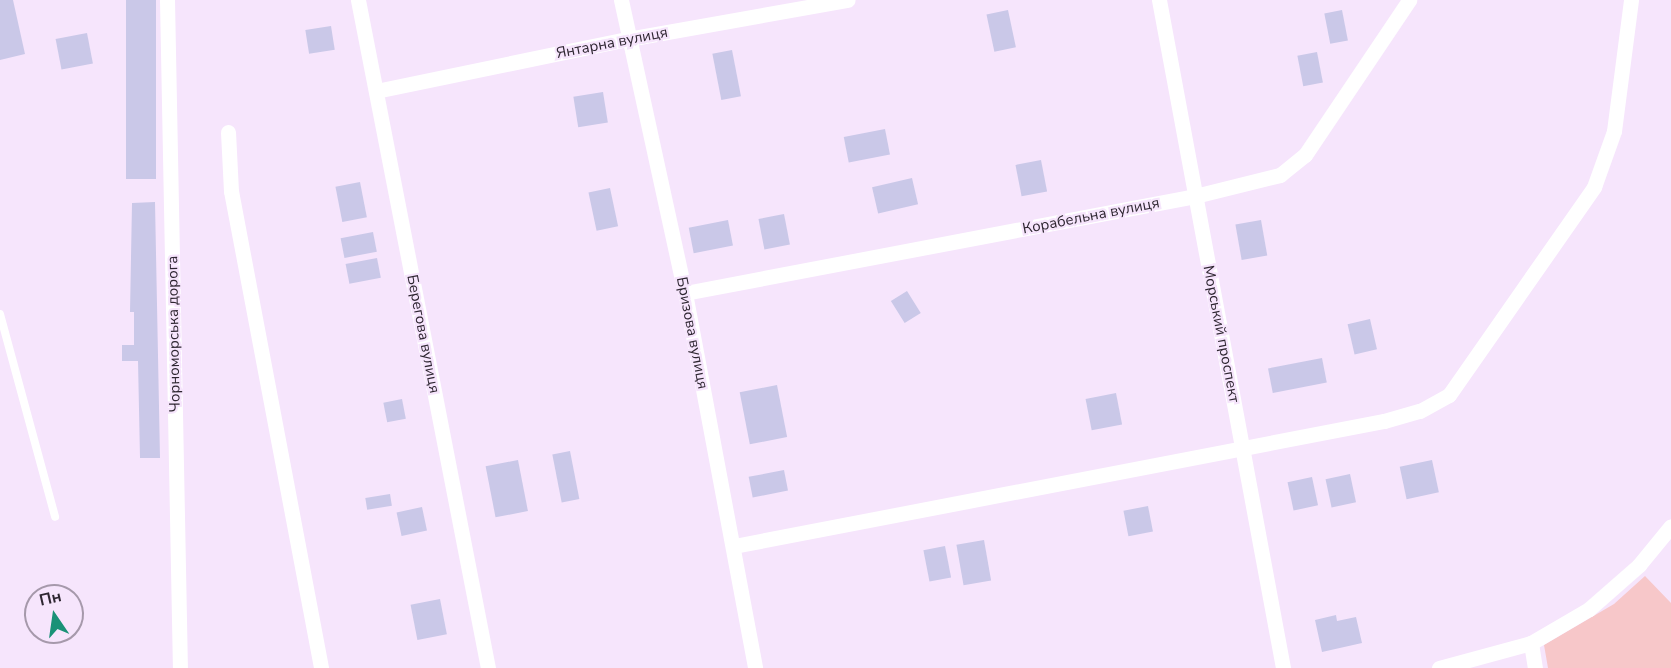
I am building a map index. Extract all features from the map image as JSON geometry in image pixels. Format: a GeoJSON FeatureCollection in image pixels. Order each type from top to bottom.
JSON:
{"type":"FeatureCollection","features":[{"type":"Feature","properties":{"kind":"street","name":"Чорноморська дорога"},"geometry":{"type":"LineString","coordinates":[[167,0],[180,668]]}},
{"type":"Feature","properties":{"kind":"street","name":"Берегова вулиця"},"geometry":{"type":"LineString","coordinates":[[358,0],[488,668]]}},
{"type":"Feature","properties":{"kind":"street","name":"Бризова вулиця"},"geometry":{"type":"LineString","coordinates":[[621,0],[685,293],[755,668]]}},
{"type":"Feature","properties":{"kind":"street","name":"Янтарна вулиця"},"geometry":{"type":"LineString","coordinates":[[376,91],[628,39],[848,0]]}},
{"type":"Feature","properties":{"kind":"street","name":"Морський проспект"},"geometry":{"type":"LineString","coordinates":[[1158,0],[1283,668]]}},
{"type":"Feature","properties":{"kind":"street","name":"Корабельна вулиця"},"geometry":{"type":"LineString","coordinates":[[685,293],[1195,196],[1280,175],[1305,155],[1409,0]]}},
{"type":"Feature","properties":{"kind":"street"},"geometry":{"type":"LineString","coordinates":[[734,546],[1242,446],[1384,421],[1420,411],[1449,395],[1594,187],[1614,131],[1631,0]]}},
{"type":"Feature","properties":{"kind":"street"},"geometry":{"type":"LineString","coordinates":[[228,132],[231,191],[321,668]]}},
{"type":"Feature","properties":{"kind":"street"},"geometry":{"type":"LineString","coordinates":[[1439,668],[1531,643],[1589,609],[1615,588],[1671,526]]}},
{"type":"Feature","properties":{"kind":"street"},"geometry":{"type":"LineString","coordinates":[[1531,643],[1535,668]]}},
{"type":"Feature","properties":{"kind":"lane"},"geometry":{"type":"LineString","coordinates":[[0,314],[55,517]]}},
{"type":"Feature","properties":{"kind":"shaded area"},"geometry":{"type":"Polygon","coordinates":[[[1645,576],[1671,603],[1671,668],[1548,668],[1544,645],[1614,604],[1645,576]]]}},
{"type":"Feature","properties":{"kind":"building"},"geometry":{"type":"Polygon","coordinates":[[[0,0],[13,0],[25,54],[0,60],[0,0]]]}},
{"type":"Feature","properties":{"kind":"building"},"geometry":{"type":"Polygon","coordinates":[[[126,0],[156,0],[156,179],[126,179],[126,0]]]}},
{"type":"Feature","properties":{"kind":"building"},"geometry":{"type":"Polygon","coordinates":[[[1008,10],[1016,47],[994,52],[986,15],[1008,10]]]}},
{"type":"Feature","properties":{"kind":"building"},"geometry":{"type":"Polygon","coordinates":[[[1342,10],[1348,40],[1330,44],[1324,13],[1342,10]]]}},
{"type":"Feature","properties":{"kind":"building"},"geometry":{"type":"Polygon","coordinates":[[[331,26],[335,50],[309,54],[305,30],[331,26]]]}},
{"type":"Feature","properties":{"kind":"building"},"geometry":{"type":"Polygon","coordinates":[[[87,33],[93,63],[62,70],[56,39],[87,33]]]}},
{"type":"Feature","properties":{"kind":"building"},"geometry":{"type":"Polygon","coordinates":[[[732,50],[741,96],[721,100],[712,54],[732,50]]]}},
{"type":"Feature","properties":{"kind":"building"},"geometry":{"type":"Polygon","coordinates":[[[1317,52],[1323,82],[1303,86],[1297,56],[1317,52]]]}},
{"type":"Feature","properties":{"kind":"building"},"geometry":{"type":"Polygon","coordinates":[[[603,92],[608,123],[578,127],[573,97],[603,92]]]}},
{"type":"Feature","properties":{"kind":"building"},"geometry":{"type":"Polygon","coordinates":[[[885,129],[890,155],[849,163],[844,137],[885,129]]]}},
{"type":"Feature","properties":{"kind":"building"},"geometry":{"type":"Polygon","coordinates":[[[1041,160],[1047,191],[1022,196],[1015,165],[1041,160]]]}},
{"type":"Feature","properties":{"kind":"building"},"geometry":{"type":"Polygon","coordinates":[[[912,178],[918,204],[878,214],[872,187],[912,178]]]}},
{"type":"Feature","properties":{"kind":"building"},"geometry":{"type":"Polygon","coordinates":[[[360,182],[367,217],[342,222],[335,187],[360,182]]]}},
{"type":"Feature","properties":{"kind":"building"},"geometry":{"type":"Polygon","coordinates":[[[610,188],[618,226],[597,231],[588,193],[610,188]]]}},
{"type":"Feature","properties":{"kind":"building"},"geometry":{"type":"Polygon","coordinates":[[[155,202],[160,458],[140,458],[138,361],[122,361],[122,345],[134,345],[134,312],[130,312],[132,203],[155,202]]]}},
{"type":"Feature","properties":{"kind":"building"},"geometry":{"type":"Polygon","coordinates":[[[784,214],[790,244],[764,249],[758,219],[784,214]]]}},
{"type":"Feature","properties":{"kind":"building"},"geometry":{"type":"Polygon","coordinates":[[[728,220],[733,246],[694,253],[689,228],[728,220]]]}},
{"type":"Feature","properties":{"kind":"building"},"geometry":{"type":"Polygon","coordinates":[[[1261,220],[1267,255],[1242,260],[1235,225],[1261,220]]]}},
{"type":"Feature","properties":{"kind":"building"},"geometry":{"type":"Polygon","coordinates":[[[373,232],[377,252],[344,258],[341,238],[373,232]]]}},
{"type":"Feature","properties":{"kind":"building"},"geometry":{"type":"Polygon","coordinates":[[[377,258],[381,278],[349,284],[346,264],[377,258]]]}},
{"type":"Feature","properties":{"kind":"building"},"geometry":{"type":"Polygon","coordinates":[[[907,291],[921,313],[905,323],[891,301],[907,291]]]}},
{"type":"Feature","properties":{"kind":"building"},"geometry":{"type":"Polygon","coordinates":[[[1370,319],[1377,349],[1355,354],[1348,324],[1370,319]]]}},
{"type":"Feature","properties":{"kind":"building"},"geometry":{"type":"Polygon","coordinates":[[[1322,358],[1327,383],[1273,393],[1268,368],[1322,358]]]}},
{"type":"Feature","properties":{"kind":"building"},"geometry":{"type":"Polygon","coordinates":[[[777,385],[787,437],[750,444],[740,392],[777,385]]]}},
{"type":"Feature","properties":{"kind":"building"},"geometry":{"type":"Polygon","coordinates":[[[1116,393],[1122,424],[1092,430],[1086,399],[1116,393]]]}},
{"type":"Feature","properties":{"kind":"building"},"geometry":{"type":"Polygon","coordinates":[[[402,399],[406,419],[387,422],[383,403],[402,399]]]}},
{"type":"Feature","properties":{"kind":"building"},"geometry":{"type":"Polygon","coordinates":[[[570,451],[579,499],[562,503],[552,454],[570,451]]]}},
{"type":"Feature","properties":{"kind":"building"},"geometry":{"type":"Polygon","coordinates":[[[518,460],[528,511],[496,517],[486,466],[518,460]]]}},
{"type":"Feature","properties":{"kind":"building"},"geometry":{"type":"Polygon","coordinates":[[[1432,460],[1439,492],[1407,499],[1400,467],[1432,460]]]}},
{"type":"Feature","properties":{"kind":"building"},"geometry":{"type":"Polygon","coordinates":[[[784,470],[788,491],[753,497],[749,477],[784,470]]]}},
{"type":"Feature","properties":{"kind":"building"},"geometry":{"type":"Polygon","coordinates":[[[1350,474],[1356,502],[1332,508],[1326,479],[1350,474]]]}},
{"type":"Feature","properties":{"kind":"building"},"geometry":{"type":"Polygon","coordinates":[[[1312,477],[1318,505],[1294,511],[1288,482],[1312,477]]]}},
{"type":"Feature","properties":{"kind":"building"},"geometry":{"type":"Polygon","coordinates":[[[390,494],[392,506],[367,510],[365,498],[390,494]]]}},
{"type":"Feature","properties":{"kind":"building"},"geometry":{"type":"Polygon","coordinates":[[[1148,506],[1153,532],[1128,536],[1123,511],[1148,506]]]}},
{"type":"Feature","properties":{"kind":"building"},"geometry":{"type":"Polygon","coordinates":[[[422,507],[427,530],[402,536],[397,512],[422,507]]]}},
{"type":"Feature","properties":{"kind":"building"},"geometry":{"type":"Polygon","coordinates":[[[984,540],[991,580],[964,585],[956,545],[984,540]]]}},
{"type":"Feature","properties":{"kind":"building"},"geometry":{"type":"Polygon","coordinates":[[[945,546],[951,577],[930,582],[923,550],[945,546]]]}},
{"type":"Feature","properties":{"kind":"building"},"geometry":{"type":"Polygon","coordinates":[[[440,599],[447,634],[417,640],[411,605],[440,599]]]}},
{"type":"Feature","properties":{"kind":"building"},"geometry":{"type":"Polygon","coordinates":[[[1336,615],[1337,621],[1356,617],[1362,643],[1322,652],[1315,620],[1336,615]]]}}]}
